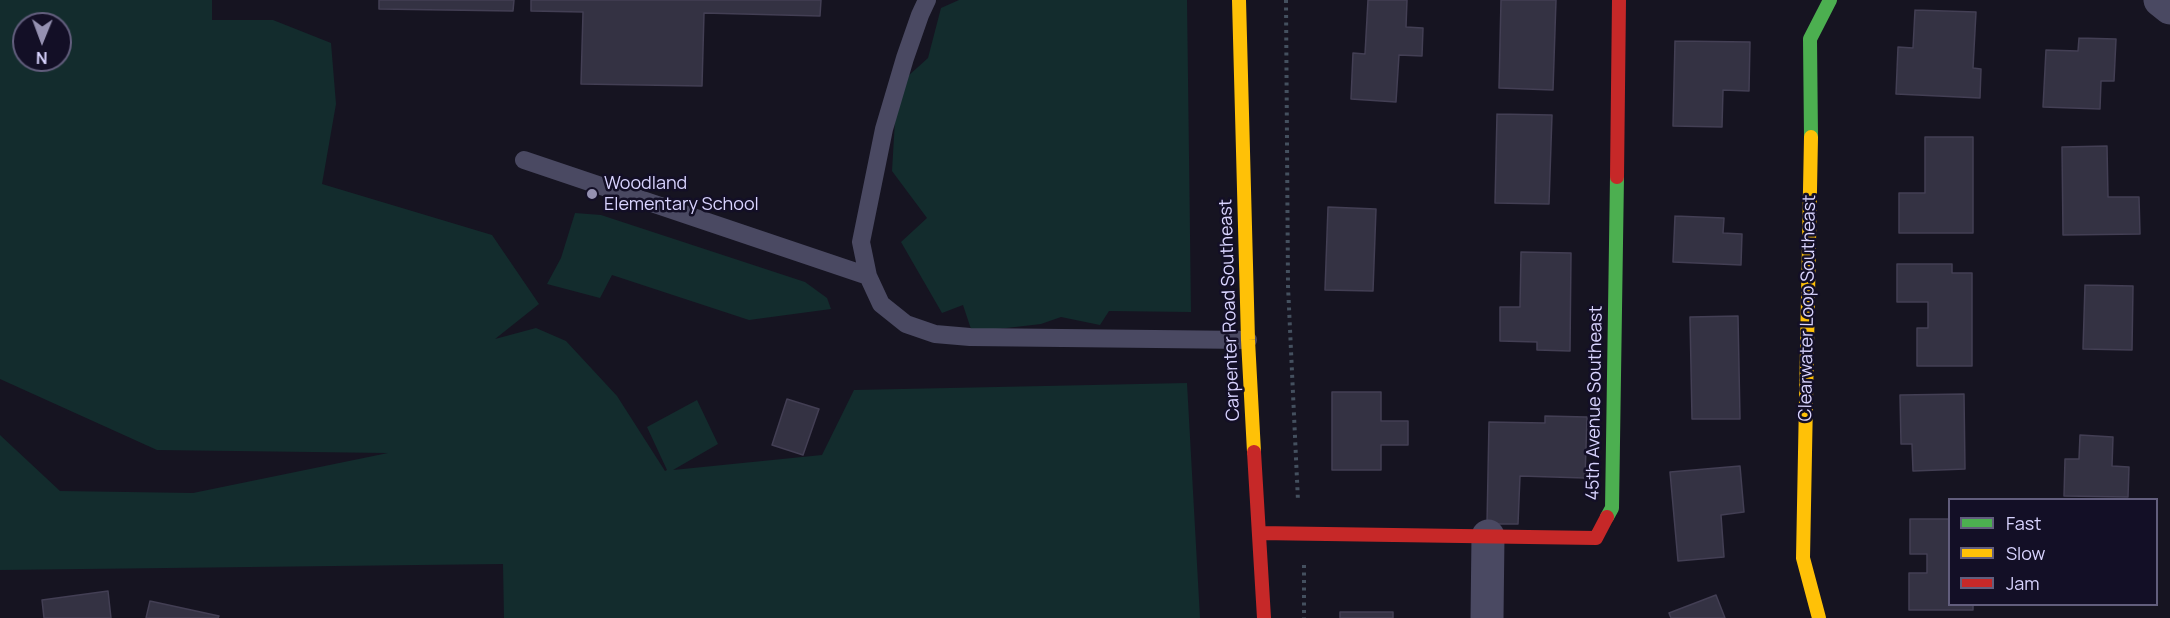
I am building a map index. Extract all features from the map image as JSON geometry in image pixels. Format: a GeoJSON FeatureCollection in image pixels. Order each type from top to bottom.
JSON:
{"type":"FeatureCollection","features":[{"type":"Feature","properties":{"kind":"street","name":"Carpenter Road Southeast"},"geometry":{"type":"LineString","coordinates":[[1239,0],[1248,340],[1264,618]]}},
{"type":"Feature","properties":{"kind":"street","name":"45th Avenue Southeast"},"geometry":{"type":"LineString","coordinates":[[1259,533],[1596,537],[1612,508],[1619,0]]}},
{"type":"Feature","properties":{"kind":"street","name":"Clearwater Loop Southeast"},"geometry":{"type":"LineString","coordinates":[[1819,618],[1803,558],[1811,122],[1810,39],[1830,0]]}},
{"type":"Feature","properties":{"kind":"street"},"geometry":{"type":"LineString","coordinates":[[2160,0],[2170,8]]}},
{"type":"Feature","properties":{"kind":"street"},"geometry":{"type":"LineString","coordinates":[[1487,618],[1488,536]]}},
{"type":"Feature","properties":{"kind":"lane"},"geometry":{"type":"LineString","coordinates":[[927,0],[905,58],[884,129],[861,242],[868,276],[881,304],[906,324],[935,334],[970,337],[1248,340]]}},
{"type":"Feature","properties":{"kind":"lane"},"geometry":{"type":"LineString","coordinates":[[524,160],[868,276]]}},
{"type":"Feature","properties":{"kind":"path"},"geometry":{"type":"LineString","coordinates":[[1286,0],[1288,286],[1298,499],[1303,534],[1304,618]]}},
{"type":"Feature","properties":{"kind":"green space"},"geometry":{"type":"Polygon","coordinates":[[[0,0],[212,0],[212,20],[273,20],[331,43],[336,104],[322,184],[492,235],[539,304],[495,339],[536,328],[566,341],[617,396],[665,471],[667,470],[647,427],[697,400],[718,444],[673,470],[822,455],[854,390],[1187,383],[1200,618],[504,618],[503,564],[0,570],[0,435],[60,491],[193,493],[388,453],[157,450],[0,379],[0,0]]]}},
{"type":"Feature","properties":{"kind":"green space"},"geometry":{"type":"Polygon","coordinates":[[[959,0],[1187,0],[1191,312],[1109,311],[1100,325],[1061,317],[1041,324],[972,332],[963,305],[942,313],[901,242],[927,218],[892,171],[897,86],[928,58],[941,8],[959,0]]]}},
{"type":"Feature","properties":{"kind":"green space"},"geometry":{"type":"Polygon","coordinates":[[[575,213],[601,215],[805,282],[827,298],[831,309],[749,320],[612,275],[600,298],[547,284],[561,258],[575,213]]]}},
{"type":"Feature","properties":{"kind":"building"},"geometry":{"type":"Polygon","coordinates":[[[379,0],[514,0],[513,11],[379,9],[379,0]]]}},
{"type":"Feature","properties":{"kind":"building"},"geometry":{"type":"Polygon","coordinates":[[[531,0],[821,0],[820,16],[704,13],[702,86],[581,84],[583,12],[531,11],[531,0]]]}},
{"type":"Feature","properties":{"kind":"building"},"geometry":{"type":"Polygon","coordinates":[[[1368,0],[1407,0],[1406,27],[1423,28],[1422,56],[1399,55],[1396,102],[1351,99],[1353,53],[1365,54],[1368,0]]]}},
{"type":"Feature","properties":{"kind":"building"},"geometry":{"type":"Polygon","coordinates":[[[1501,0],[1556,0],[1553,90],[1499,88],[1501,0]]]}},
{"type":"Feature","properties":{"kind":"building"},"geometry":{"type":"Polygon","coordinates":[[[1915,10],[1976,12],[1973,68],[1981,69],[1980,98],[1896,94],[1898,47],[1913,48],[1915,10]]]}},
{"type":"Feature","properties":{"kind":"building"},"geometry":{"type":"Polygon","coordinates":[[[2079,38],[2116,39],[2114,81],[2101,81],[2100,109],[2043,107],[2046,50],[2078,51],[2079,38]]]}},
{"type":"Feature","properties":{"kind":"building"},"geometry":{"type":"Polygon","coordinates":[[[1675,41],[1750,42],[1749,91],[1723,90],[1722,127],[1673,126],[1675,41]]]}},
{"type":"Feature","properties":{"kind":"building"},"geometry":{"type":"Polygon","coordinates":[[[1497,114],[1552,115],[1549,204],[1495,203],[1497,114]]]}},
{"type":"Feature","properties":{"kind":"building"},"geometry":{"type":"Polygon","coordinates":[[[1925,137],[1973,137],[1973,233],[1899,233],[1899,193],[1925,193],[1925,137]]]}},
{"type":"Feature","properties":{"kind":"building"},"geometry":{"type":"Polygon","coordinates":[[[2107,146],[2108,197],[2139,197],[2140,234],[2063,235],[2062,147],[2107,146]]]}},
{"type":"Feature","properties":{"kind":"building"},"geometry":{"type":"Polygon","coordinates":[[[1328,207],[1376,209],[1373,291],[1325,290],[1328,207]]]}},
{"type":"Feature","properties":{"kind":"building"},"geometry":{"type":"Polygon","coordinates":[[[1675,216],[1724,218],[1723,233],[1742,234],[1741,265],[1673,262],[1675,216]]]}},
{"type":"Feature","properties":{"kind":"building"},"geometry":{"type":"Polygon","coordinates":[[[1521,252],[1571,253],[1570,351],[1537,350],[1537,342],[1500,341],[1500,307],[1520,307],[1521,252]]]}},
{"type":"Feature","properties":{"kind":"building"},"geometry":{"type":"Polygon","coordinates":[[[1897,264],[1952,264],[1952,273],[1972,273],[1972,366],[1917,366],[1917,328],[1928,328],[1928,302],[1897,302],[1897,264]]]}},
{"type":"Feature","properties":{"kind":"building"},"geometry":{"type":"Polygon","coordinates":[[[2085,285],[2133,286],[2132,350],[2083,349],[2085,285]]]}},
{"type":"Feature","properties":{"kind":"building"},"geometry":{"type":"Polygon","coordinates":[[[1738,316],[1740,419],[1692,419],[1690,317],[1738,316]]]}},
{"type":"Feature","properties":{"kind":"building"},"geometry":{"type":"Polygon","coordinates":[[[1332,392],[1381,392],[1381,421],[1408,421],[1408,445],[1381,445],[1381,470],[1332,470],[1332,392]]]}},
{"type":"Feature","properties":{"kind":"building"},"geometry":{"type":"Polygon","coordinates":[[[1964,394],[1965,469],[1913,471],[1912,444],[1901,444],[1900,395],[1964,394]]]}},
{"type":"Feature","properties":{"kind":"building"},"geometry":{"type":"Polygon","coordinates":[[[787,399],[819,409],[803,455],[772,445],[787,399]]]}},
{"type":"Feature","properties":{"kind":"building"},"geometry":{"type":"Polygon","coordinates":[[[1545,416],[1587,417],[1585,478],[1520,476],[1518,524],[1487,524],[1489,422],[1545,423],[1545,416]]]}},
{"type":"Feature","properties":{"kind":"building"},"geometry":{"type":"Polygon","coordinates":[[[2080,435],[2113,437],[2112,466],[2129,467],[2128,497],[2064,496],[2065,459],[2079,459],[2080,435]]]}},
{"type":"Feature","properties":{"kind":"building"},"geometry":{"type":"Polygon","coordinates":[[[1740,466],[1744,512],[1721,515],[1724,557],[1678,561],[1670,472],[1740,466]]]}},
{"type":"Feature","properties":{"kind":"building"},"geometry":{"type":"Polygon","coordinates":[[[1910,519],[1948,519],[1948,606],[1973,606],[1973,610],[1909,610],[1909,573],[1927,573],[1927,554],[1910,554],[1910,519]]]}},
{"type":"Feature","properties":{"kind":"building"},"geometry":{"type":"Polygon","coordinates":[[[108,591],[111,618],[44,618],[42,600],[108,591]]]}},
{"type":"Feature","properties":{"kind":"building"},"geometry":{"type":"Polygon","coordinates":[[[1716,595],[1725,618],[1671,618],[1669,613],[1716,595]]]}},
{"type":"Feature","properties":{"kind":"building"},"geometry":{"type":"Polygon","coordinates":[[[150,601],[219,616],[218,618],[146,618],[150,601]]]}},
{"type":"Feature","properties":{"kind":"building"},"geometry":{"type":"Polygon","coordinates":[[[1340,612],[1393,612],[1393,618],[1340,618],[1340,612]]]}},
{"type":"Feature","properties":{"kind":"traffic: fast"},"geometry":{"type":"LineString","coordinates":[[1811,137],[1810,39],[1830,0]]}},
{"type":"Feature","properties":{"kind":"traffic: fast"},"geometry":{"type":"LineString","coordinates":[[1607,517],[1612,508],[1617,177]]}},
{"type":"Feature","properties":{"kind":"traffic: slow"},"geometry":{"type":"LineString","coordinates":[[1239,0],[1248,340],[1254,452]]}},
{"type":"Feature","properties":{"kind":"traffic: slow"},"geometry":{"type":"LineString","coordinates":[[1811,137],[1803,558],[1819,618]]}},
{"type":"Feature","properties":{"kind":"traffic: jam"},"geometry":{"type":"LineString","coordinates":[[1617,177],[1619,0]]}},
{"type":"Feature","properties":{"kind":"traffic: jam"},"geometry":{"type":"LineString","coordinates":[[1254,452],[1264,618]]}},
{"type":"Feature","properties":{"kind":"traffic: jam"},"geometry":{"type":"LineString","coordinates":[[1259,533],[1596,538],[1607,517]]}},
{"type":"Feature","properties":{"kind":"place","name":"Woodland Elementary School"},"geometry":{"type":"Point","coordinates":[592,194]}}]}
